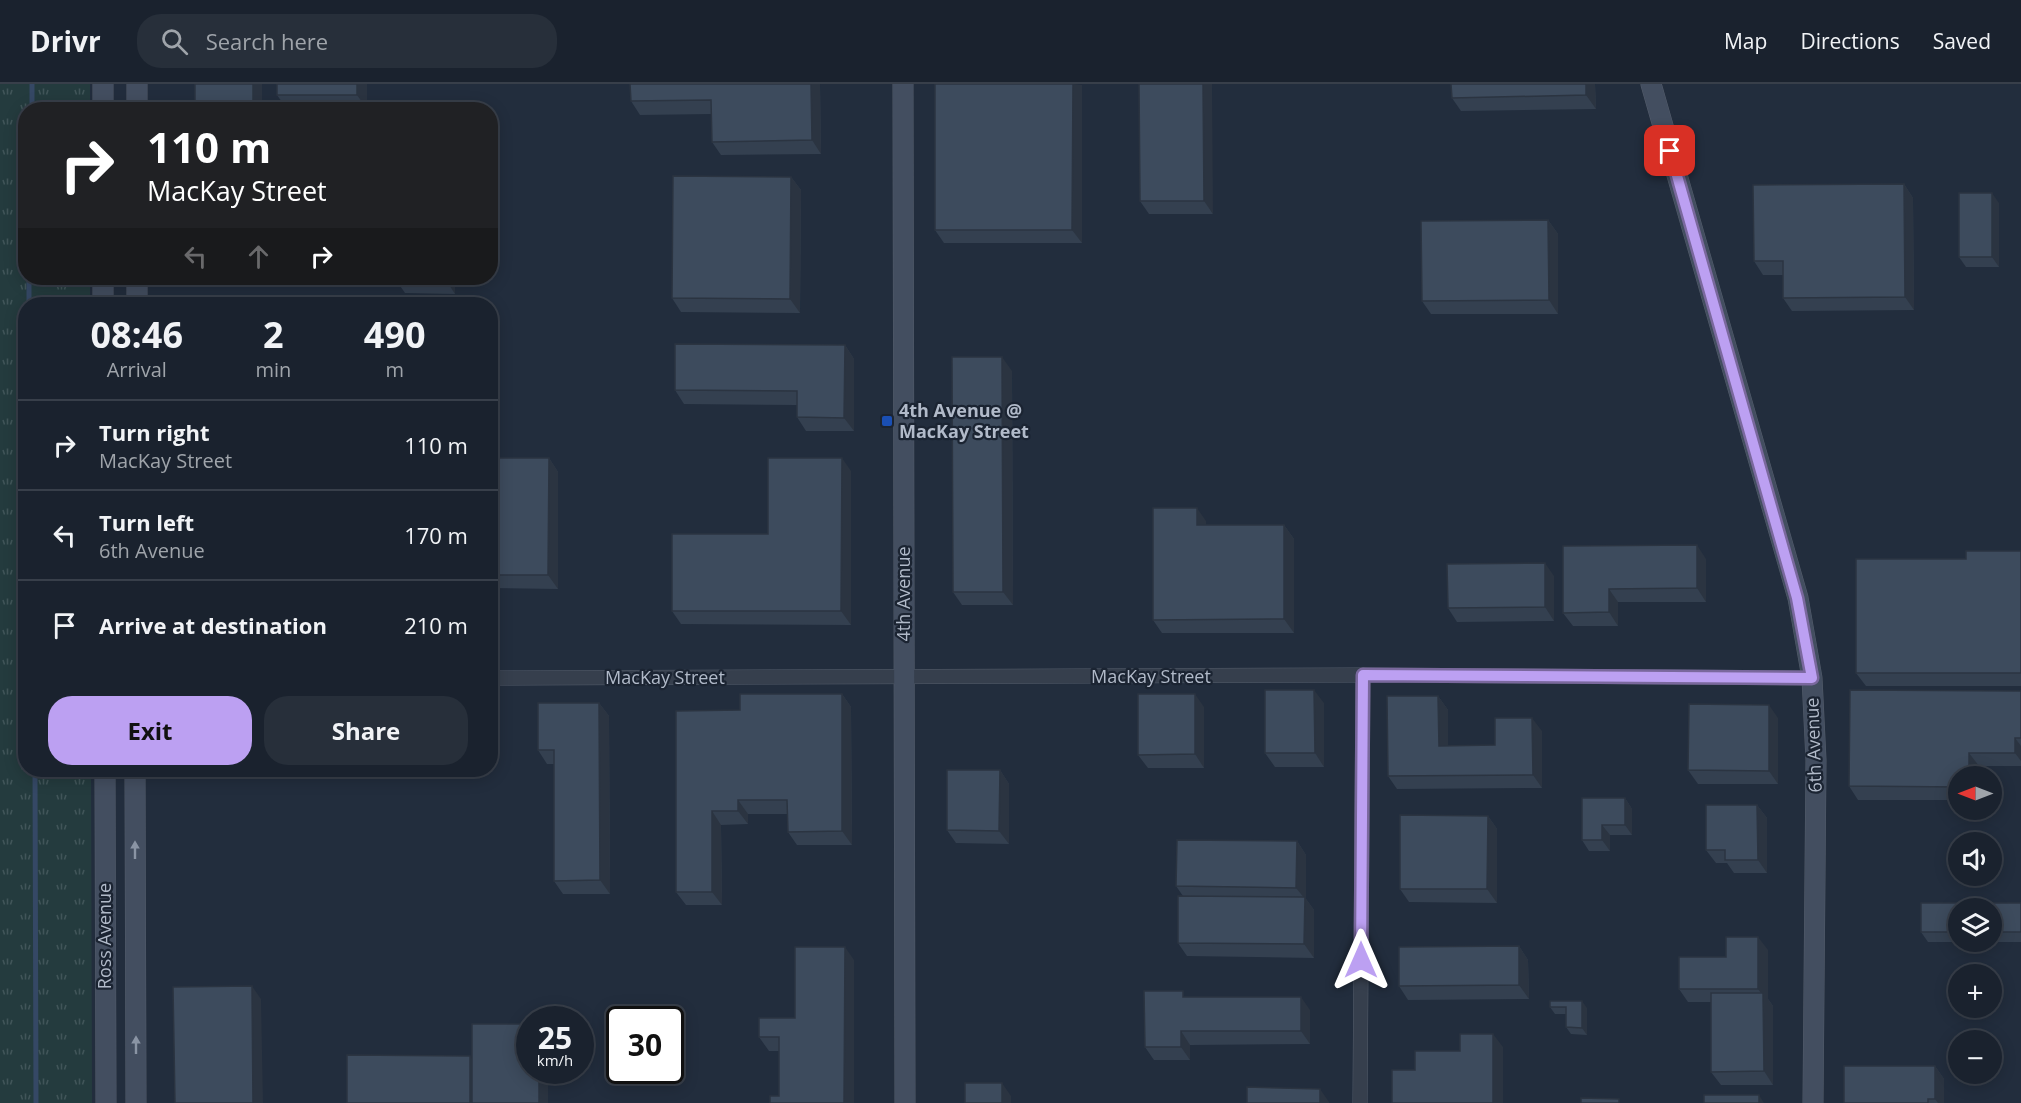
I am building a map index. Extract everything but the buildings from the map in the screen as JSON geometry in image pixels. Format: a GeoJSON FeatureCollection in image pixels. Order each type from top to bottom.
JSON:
{"type":"FeatureCollection","features":[{"type":"Feature","properties":{"kind":"street"},"geometry":{"type":"LineString","coordinates":[[103,84],[103,102]]}},
{"type":"Feature","properties":{"kind":"street"},"geometry":{"type":"LineString","coordinates":[[137,84],[137,102]]}},
{"type":"Feature","properties":{"kind":"street","name":"4th Avenue"},"geometry":{"type":"LineString","coordinates":[[903,84],[905,1103]]}},
{"type":"Feature","properties":{"kind":"street","name":"6th Avenue"},"geometry":{"type":"LineString","coordinates":[[1651,84],[1797,598],[1812,678],[1816,760],[1812,1103]]}},
{"type":"Feature","properties":{"kind":"street"},"geometry":{"type":"LineString","coordinates":[[1360,1103],[1363,675]]}},
{"type":"Feature","properties":{"kind":"street","name":"MacKay Street"},"geometry":{"type":"LineString","coordinates":[[498,678],[1363,675],[1812,678]]}},
{"type":"Feature","properties":{"kind":"street","name":"Ross Avenue"},"geometry":{"type":"LineString","coordinates":[[105,777],[106,1103]]}},
{"type":"Feature","properties":{"kind":"street","name":"Ross Avenue"},"geometry":{"type":"LineString","coordinates":[[135,777],[136,1103]]}},
{"type":"Feature","properties":{"kind":"green space"},"geometry":{"type":"Polygon","coordinates":[[[0,84],[90,84],[90,102],[18,102],[18,285],[90,285],[90,297],[18,297],[18,777],[91,777],[92,1103],[0,1103],[0,84]]]}},
{"type":"Feature","properties":{"kind":"waterway"},"geometry":{"type":"LineString","coordinates":[[32,84],[32,102]]}},
{"type":"Feature","properties":{"kind":"waterway"},"geometry":{"type":"LineString","coordinates":[[29,285],[29,297]]}},
{"type":"Feature","properties":{"kind":"waterway"},"geometry":{"type":"LineString","coordinates":[[35,777],[36,1103]]}},
{"type":"Feature","properties":{"kind":"place","name":"4th Avenue @ MacKay Street"},"geometry":{"type":"Point","coordinates":[887,421]}},
{"type":"Feature","properties":{"kind":"route"},"geometry":{"type":"LineString","coordinates":[[1361,960],[1363,675],[1812,678],[1797,598],[1670,151]]}}]}
